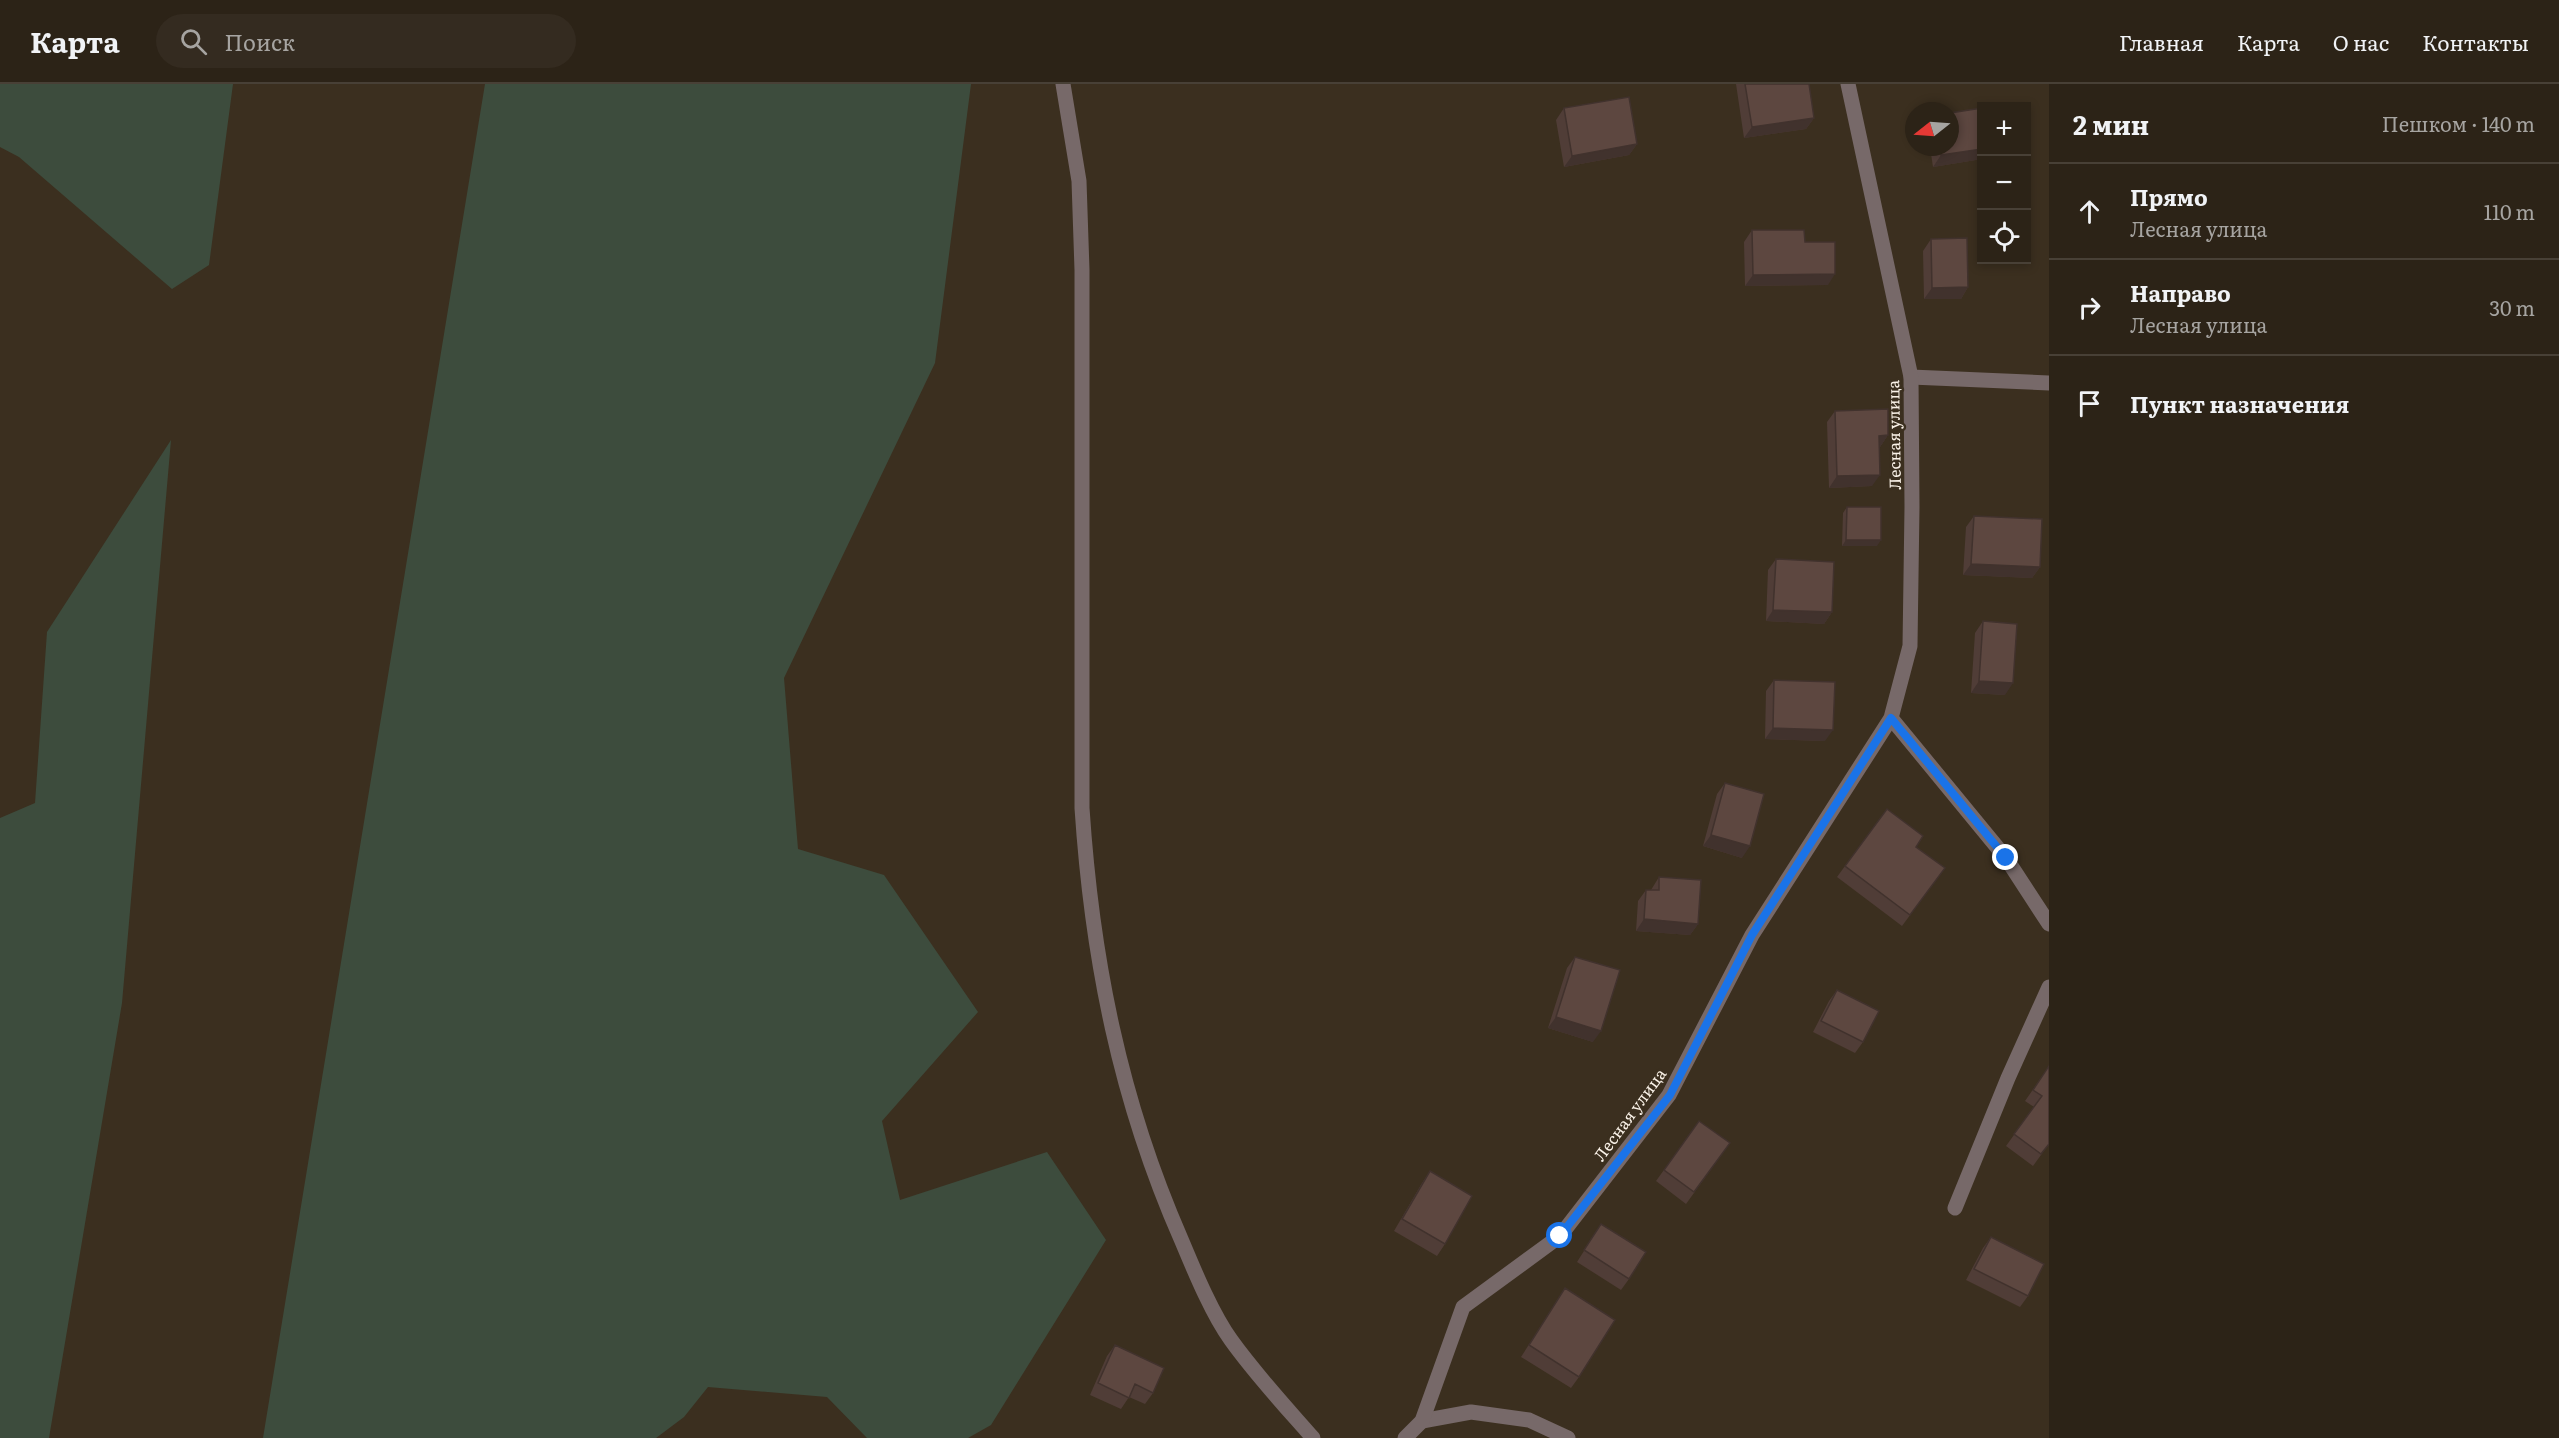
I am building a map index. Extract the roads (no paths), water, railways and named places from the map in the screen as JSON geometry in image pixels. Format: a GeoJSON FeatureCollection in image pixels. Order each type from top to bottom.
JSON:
{"type":"FeatureCollection","features":[{"type":"Feature","properties":{"kind":"street"},"geometry":{"type":"LineString","coordinates":[[1063,84],[1079,181],[1080,214],[1082,808],[1088,889],[1104,987],[1127,1094],[1158,1186],[1190,1260],[1230,1339],[1313,1438]]}},
{"type":"Feature","properties":{"kind":"street","name":"Лесная улица"},"geometry":{"type":"LineString","coordinates":[[1405,1438],[1422,1422],[1463,1307],[1560,1236],[1670,1095],[1752,935],[1891,718],[1910,646],[1911,377],[1848,84]]}},
{"type":"Feature","properties":{"kind":"street"},"geometry":{"type":"LineString","coordinates":[[1911,377],[2049,383]]}},
{"type":"Feature","properties":{"kind":"street"},"geometry":{"type":"LineString","coordinates":[[1891,718],[2006,858],[2049,924]]}},
{"type":"Feature","properties":{"kind":"street"},"geometry":{"type":"LineString","coordinates":[[1955,1208],[2008,1078],[2049,987]]}},
{"type":"Feature","properties":{"kind":"street"},"geometry":{"type":"LineString","coordinates":[[1422,1422],[1471,1412],[1529,1420],[1568,1438]]}}]}
